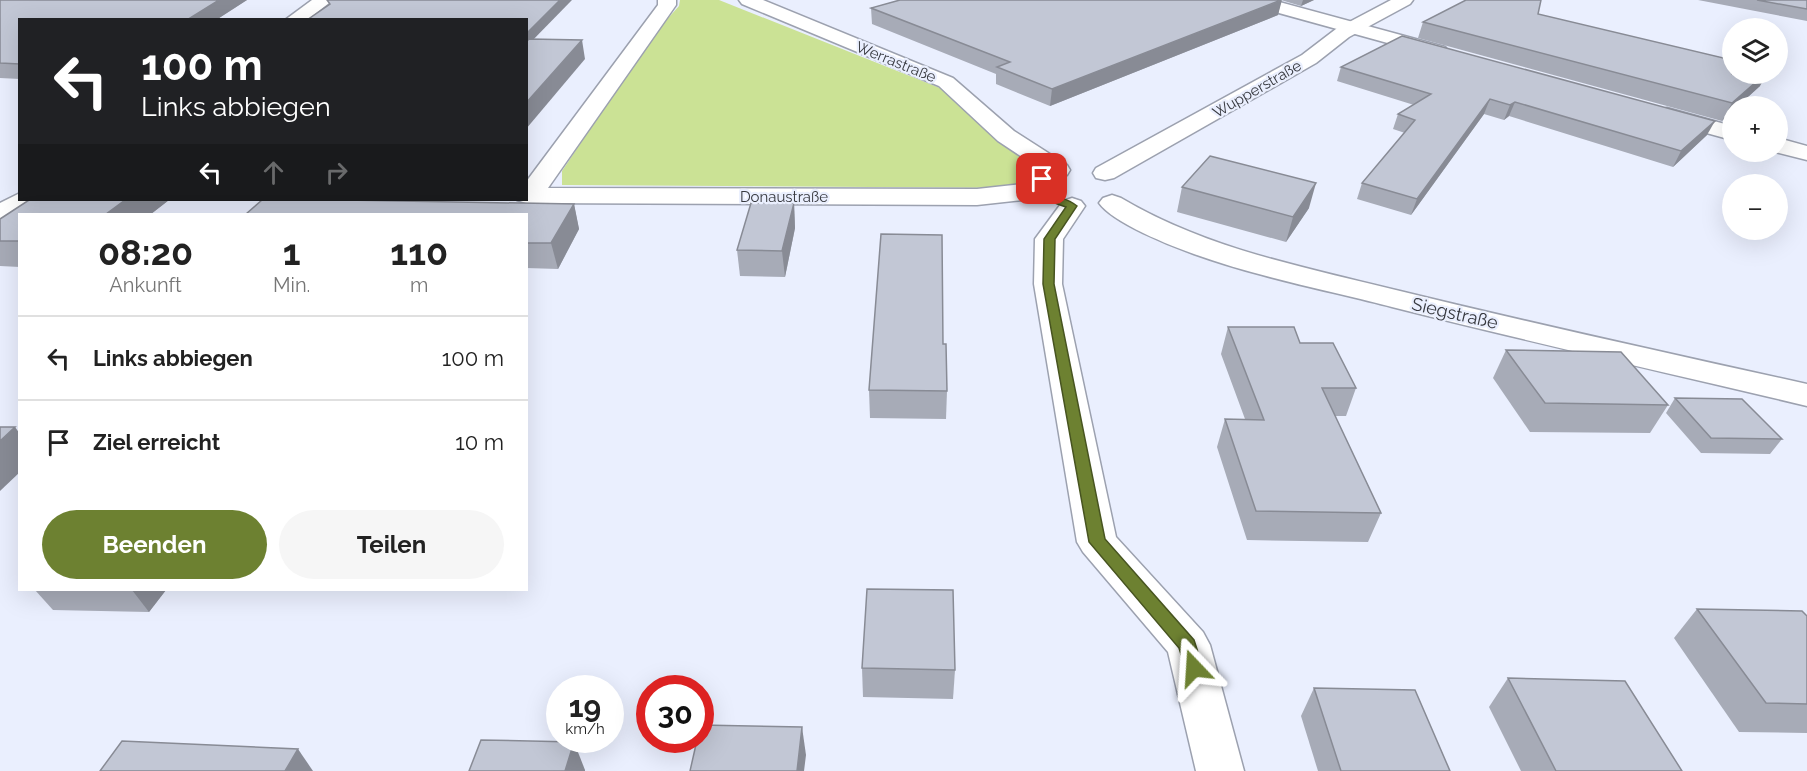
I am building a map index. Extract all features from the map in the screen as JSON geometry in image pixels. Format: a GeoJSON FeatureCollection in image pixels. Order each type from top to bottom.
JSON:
{"type":"FeatureCollection","features":[{"type":"Feature","properties":{"kind":"street"},"geometry":{"type":"LineString","coordinates":[[297,18],[324,0]]}},
{"type":"Feature","properties":{"kind":"street"},"geometry":{"type":"LineString","coordinates":[[528,195],[667,5],[667,0]]}},
{"type":"Feature","properties":{"kind":"street","name":"Werrastraße"},"geometry":{"type":"LineString","coordinates":[[748,0],[946,82],[1006,136],[1058,170]]}},
{"type":"Feature","properties":{"kind":"street"},"geometry":{"type":"LineString","coordinates":[[1252,0],[1460,57]]}},
{"type":"Feature","properties":{"kind":"street","name":"Wupperstraße"},"geometry":{"type":"LineString","coordinates":[[1105,173],[1309,59],[1330,40],[1350,27],[1404,0]]}},
{"type":"Feature","properties":{"kind":"street"},"geometry":{"type":"LineString","coordinates":[[1653,111],[1722,130]]}},
{"type":"Feature","properties":{"kind":"street"},"geometry":{"type":"LineString","coordinates":[[1788,148],[1807,153]]}},
{"type":"Feature","properties":{"kind":"street"},"geometry":{"type":"LineString","coordinates":[[1112,203],[1120,197],[1123,191],[1122,184],[1105,173],[1077,168],[1058,170],[1042,179],[1040,185],[1057,198],[1050,239],[1048,284],[1097,542],[1188,645],[1220,771]]}},
{"type":"Feature","properties":{"kind":"street","name":"Donaustraße"},"geometry":{"type":"LineString","coordinates":[[528,195],[1057,198],[1087,207],[1112,203]]}},
{"type":"Feature","properties":{"kind":"street"},"geometry":{"type":"LineString","coordinates":[[0,214],[21,201]]}},
{"type":"Feature","properties":{"kind":"street","name":"Siegstraße"},"geometry":{"type":"LineString","coordinates":[[1112,203],[1140,222],[1173,237],[1234,257],[1439,310],[1807,395]]}},
{"type":"Feature","properties":{"kind":"green space"},"geometry":{"type":"Polygon","coordinates":[[[680,0],[719,0],[940,88],[986,124],[1038,175],[1029,188],[562,185],[562,171],[652,36],[679,6],[680,0]]]}},
{"type":"Feature","properties":{"kind":"building"},"geometry":{"type":"Polygon","coordinates":[[[0,0],[219,0],[190,18],[18,18],[18,64],[0,63],[0,0]]]}},
{"type":"Feature","properties":{"kind":"building"},"geometry":{"type":"Polygon","coordinates":[[[327,0],[560,0],[528,32],[528,18],[310,18],[330,4],[327,0]]]}},
{"type":"Feature","properties":{"kind":"building"},"geometry":{"type":"Polygon","coordinates":[[[900,0],[1281,0],[1052,89],[997,67],[1010,62],[871,8],[900,0]]]}},
{"type":"Feature","properties":{"kind":"building"},"geometry":{"type":"Polygon","coordinates":[[[1466,0],[1541,0],[1538,14],[1722,58],[1722,84],[1754,84],[1740,96],[1722,96],[1722,100],[1423,22],[1466,0]]]}},
{"type":"Feature","properties":{"kind":"building"},"geometry":{"type":"Polygon","coordinates":[[[1757,0],[1807,0],[1807,9],[1757,0]]]}},
{"type":"Feature","properties":{"kind":"building"},"geometry":{"type":"Polygon","coordinates":[[[1402,36],[1715,121],[1681,151],[1515,102],[1510,105],[1490,99],[1417,199],[1362,183],[1415,120],[1398,114],[1431,94],[1341,67],[1402,36]]]}},
{"type":"Feature","properties":{"kind":"building"},"geometry":{"type":"Polygon","coordinates":[[[528,40],[582,40],[528,101],[528,40]]]}},
{"type":"Feature","properties":{"kind":"building"},"geometry":{"type":"Polygon","coordinates":[[[1210,156],[1316,183],[1293,217],[1182,187],[1210,156]]]}},
{"type":"Feature","properties":{"kind":"building"},"geometry":{"type":"Polygon","coordinates":[[[27,201],[124,201],[107,213],[18,213],[18,241],[0,241],[0,219],[27,201]]]}},
{"type":"Feature","properties":{"kind":"building"},"geometry":{"type":"Polygon","coordinates":[[[261,201],[574,204],[551,243],[528,243],[528,213],[247,213],[261,201]]]}},
{"type":"Feature","properties":{"kind":"building"},"geometry":{"type":"Polygon","coordinates":[[[751,203],[794,203],[782,251],[737,250],[751,203]]]}},
{"type":"Feature","properties":{"kind":"building"},"geometry":{"type":"Polygon","coordinates":[[[881,234],[942,235],[943,344],[946,344],[947,391],[869,390],[881,234]]]}},
{"type":"Feature","properties":{"kind":"building"},"geometry":{"type":"Polygon","coordinates":[[[1228,327],[1294,327],[1300,343],[1333,343],[1356,388],[1322,388],[1381,513],[1256,511],[1225,419],[1264,420],[1228,327]]]}},
{"type":"Feature","properties":{"kind":"building"},"geometry":{"type":"Polygon","coordinates":[[[1506,350],[1621,352],[1668,405],[1545,403],[1506,350]]]}},
{"type":"Feature","properties":{"kind":"building"},"geometry":{"type":"Polygon","coordinates":[[[1675,398],[1742,399],[1782,439],[1711,438],[1675,398]]]}},
{"type":"Feature","properties":{"kind":"building"},"geometry":{"type":"Polygon","coordinates":[[[0,427],[15,427],[0,441],[0,427]]]}},
{"type":"Feature","properties":{"kind":"building"},"geometry":{"type":"Polygon","coordinates":[[[867,589],[953,590],[955,670],[862,668],[867,589]]]}},
{"type":"Feature","properties":{"kind":"building"},"geometry":{"type":"Polygon","coordinates":[[[1697,609],[1802,611],[1807,616],[1807,704],[1766,703],[1697,609]]]}},
{"type":"Feature","properties":{"kind":"building"},"geometry":{"type":"Polygon","coordinates":[[[1508,678],[1625,681],[1682,771],[1556,771],[1508,678]]]}},
{"type":"Feature","properties":{"kind":"building"},"geometry":{"type":"Polygon","coordinates":[[[1314,688],[1415,690],[1450,771],[1341,771],[1314,688]]]}},
{"type":"Feature","properties":{"kind":"building"},"geometry":{"type":"Polygon","coordinates":[[[714,725],[802,727],[797,771],[690,771],[694,753],[714,753],[714,725]]]}},
{"type":"Feature","properties":{"kind":"building"},"geometry":{"type":"Polygon","coordinates":[[[481,740],[546,741],[546,753],[571,753],[565,771],[469,771],[481,740]]]}},
{"type":"Feature","properties":{"kind":"building"},"geometry":{"type":"Polygon","coordinates":[[[122,741],[298,749],[285,771],[100,771],[122,741]]]}},
{"type":"Feature","properties":{"kind":"route"},"geometry":{"type":"LineString","coordinates":[[1042,179],[1040,185],[1048,197],[1072,206],[1050,239],[1048,284],[1097,542],[1188,645],[1194,668]]}}]}
